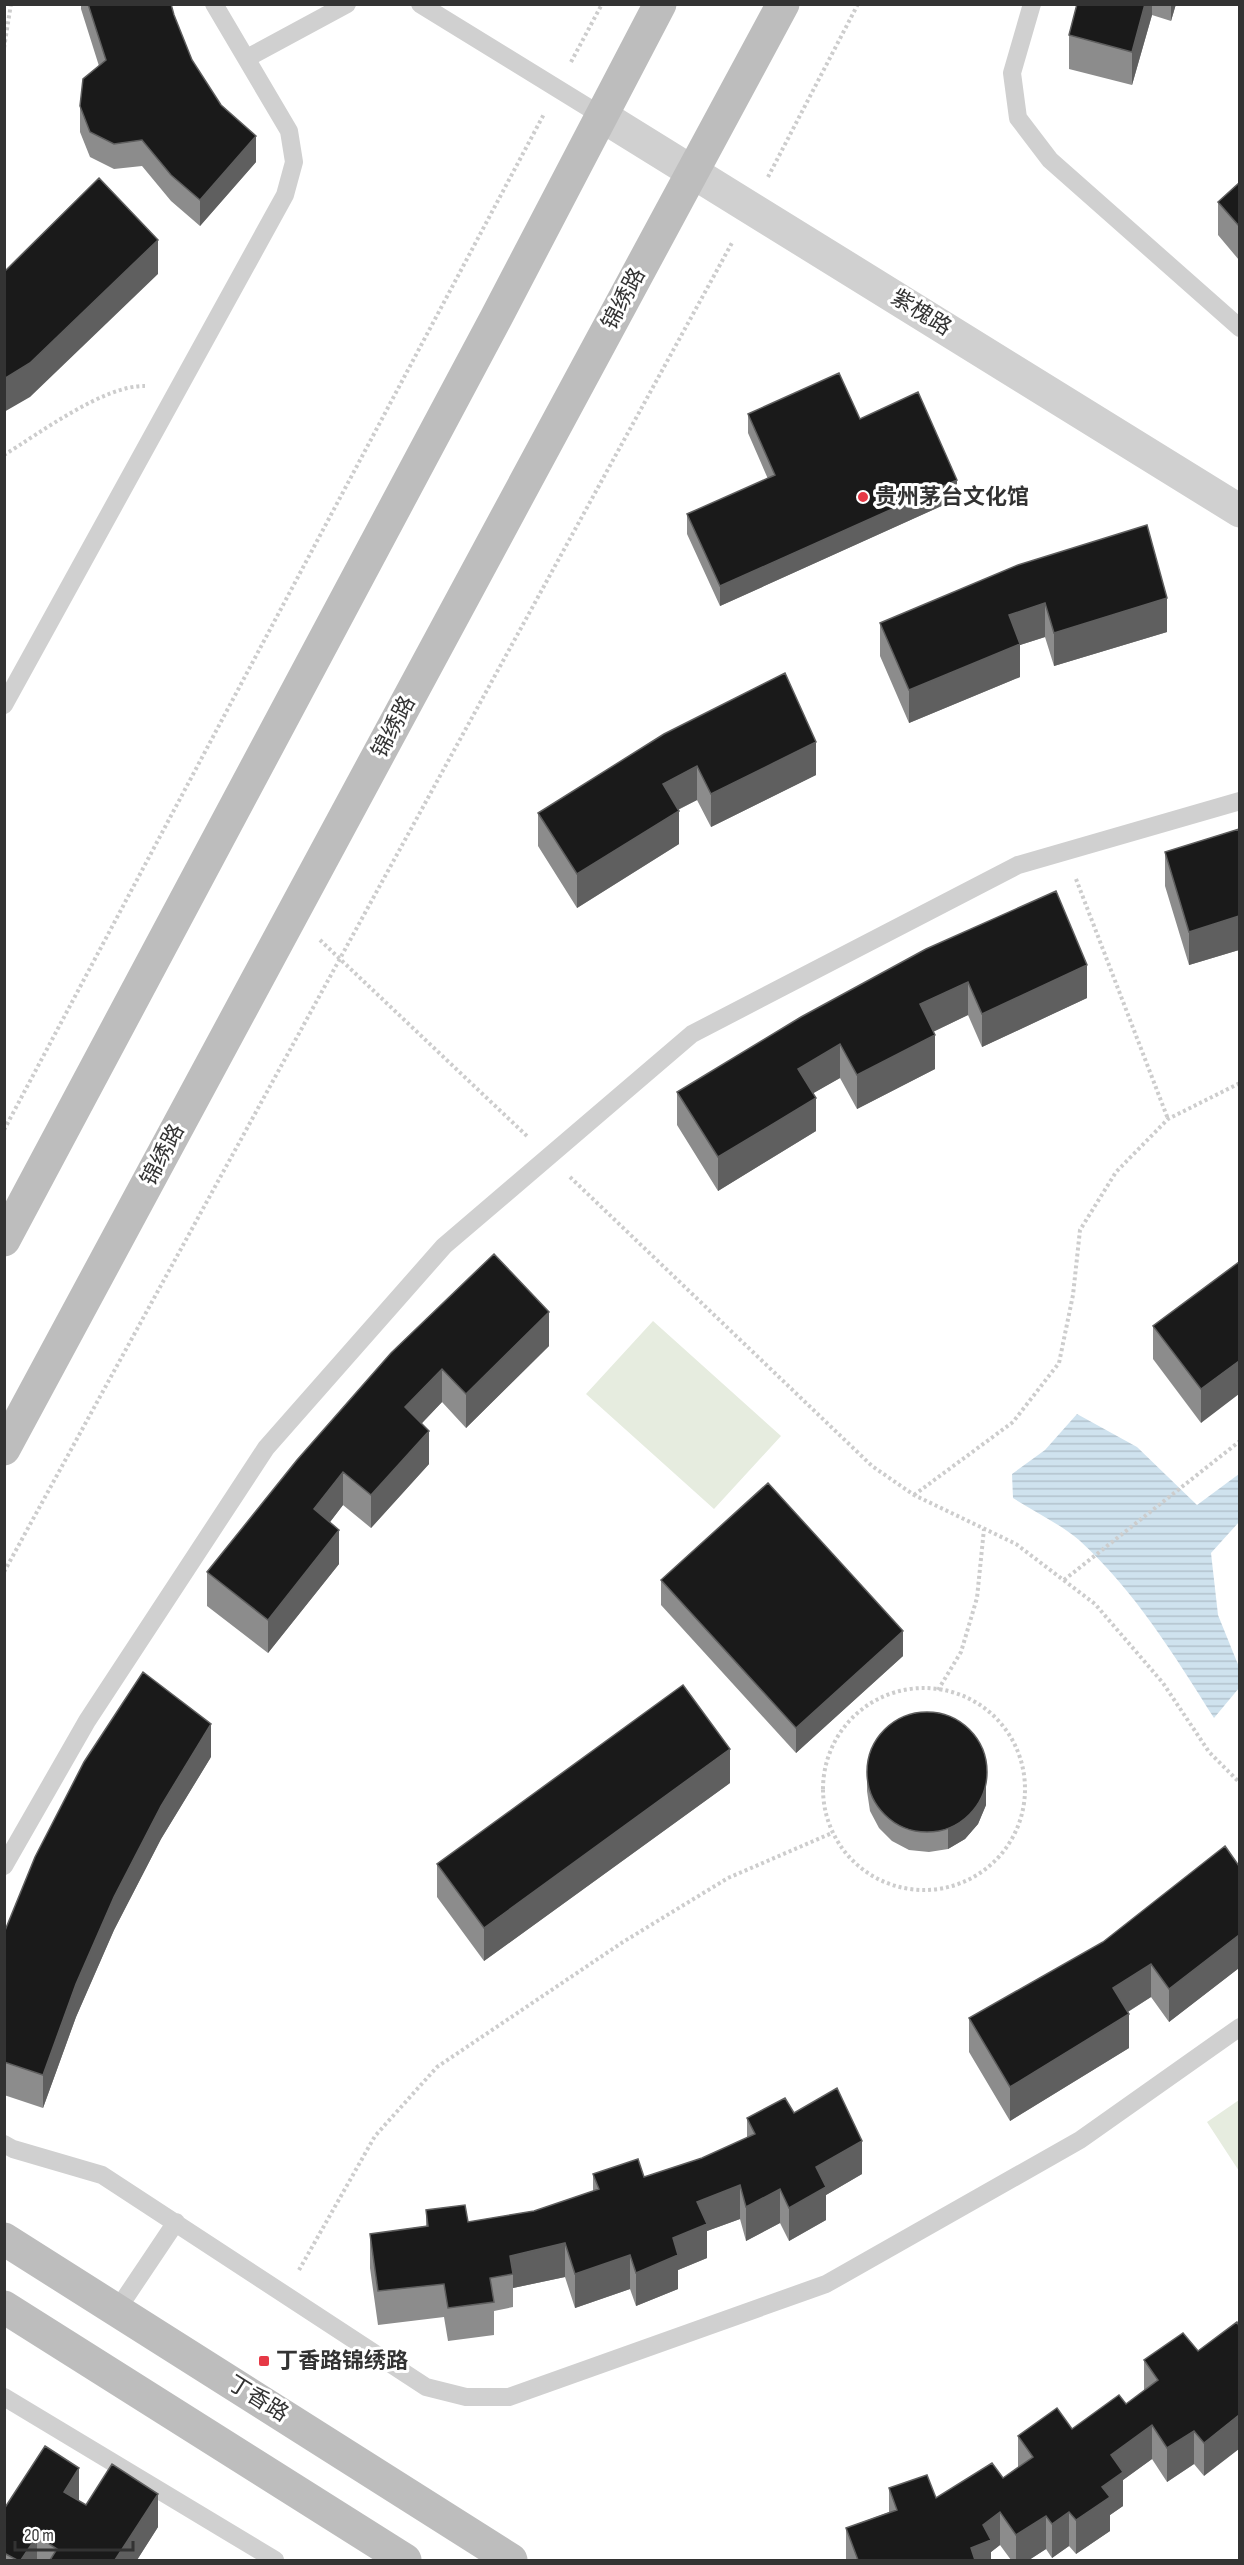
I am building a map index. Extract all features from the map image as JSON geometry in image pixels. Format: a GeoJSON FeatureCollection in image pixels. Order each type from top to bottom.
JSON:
{"type":"FeatureCollection","features":[{"type":"Feature","properties":{"kind":"main road"},"geometry":{"type":"LineString","coordinates":[[4,1240],[660,4]]}},
{"type":"Feature","properties":{"kind":"main road","name":"锦绣路"},"geometry":{"type":"LineString","coordinates":[[4,1449],[783,4]]}},
{"type":"Feature","properties":{"kind":"main road","name":"丁香路"},"geometry":{"type":"LineString","coordinates":[[4,2240],[511,2560]]}},
{"type":"Feature","properties":{"kind":"main road"},"geometry":{"type":"LineString","coordinates":[[4,2307],[405,2560]]}},
{"type":"Feature","properties":{"kind":"street","name":"紫槐路"},"geometry":{"type":"LineString","coordinates":[[602,116],[1239,511]]}},
{"type":"Feature","properties":{"kind":"lane"},"geometry":{"type":"LineString","coordinates":[[4,705],[285,195],[294,162],[289,131],[214,4]]}},
{"type":"Feature","properties":{"kind":"lane"},"geometry":{"type":"LineString","coordinates":[[247,58],[347,4]]}},
{"type":"Feature","properties":{"kind":"lane"},"geometry":{"type":"LineString","coordinates":[[420,4],[602,116]]}},
{"type":"Feature","properties":{"kind":"lane"},"geometry":{"type":"LineString","coordinates":[[1032,4],[1012,73],[1018,118],[1050,160],[1239,327]]}},
{"type":"Feature","properties":{"kind":"lane"},"geometry":{"type":"LineString","coordinates":[[4,1866],[87,1721],[266,1448],[444,1246],[692,1034],[1018,865],[1239,801]]}},
{"type":"Feature","properties":{"kind":"lane"},"geometry":{"type":"LineString","coordinates":[[4,2144],[13,2149],[102,2175],[426,2387],[466,2397],[509,2397],[826,2284],[1080,2140],[1239,2027]]}},
{"type":"Feature","properties":{"kind":"lane"},"geometry":{"type":"LineString","coordinates":[[117,2310],[176,2222]]}},
{"type":"Feature","properties":{"kind":"lane"},"geometry":{"type":"LineString","coordinates":[[4,2397],[275,2560]]}},
{"type":"Feature","properties":{"kind":"path"},"geometry":{"type":"LineString","coordinates":[[4,48],[11,4]]}},
{"type":"Feature","properties":{"kind":"path"},"geometry":{"type":"LineString","coordinates":[[4,1130],[602,4]]}},
{"type":"Feature","properties":{"kind":"path"},"geometry":{"type":"LineString","coordinates":[[4,1572],[751,208],[858,4]]}},
{"type":"Feature","properties":{"kind":"path"},"geometry":{"type":"LineString","coordinates":[[4,456],[83,406],[133,386],[179,386]]}},
{"type":"Feature","properties":{"kind":"path"},"geometry":{"type":"LineString","coordinates":[[1065,851],[1168,1119]]}},
{"type":"Feature","properties":{"kind":"path"},"geometry":{"type":"LineString","coordinates":[[292,916],[549,1156],[872,1466],[914,1495],[1016,1544],[1095,1604],[1162,1683],[1209,1752],[1239,1783]]}},
{"type":"Feature","properties":{"kind":"path"},"geometry":{"type":"LineString","coordinates":[[914,1495],[1013,1422],[1059,1363],[1073,1295],[1080,1230],[1116,1172],[1168,1119],[1239,1083]]}},
{"type":"Feature","properties":{"kind":"path"},"geometry":{"type":"LineString","coordinates":[[1064,1580],[1239,1441]]}},
{"type":"Feature","properties":{"kind":"path"},"geometry":{"type":"LineString","coordinates":[[938,1690],[961,1652],[976,1598],[984,1529]]}},
{"type":"Feature","properties":{"kind":"path"},"geometry":{"type":"LineString","coordinates":[[918,1688],[938,1690],[953,1692],[984,1707],[1008,1732],[1023,1765],[1025,1800],[1015,1834],[994,1862],[968,1881],[938,1890],[905,1890],[875,1879],[849,1860],[832,1833],[823,1802],[823,1771],[835,1741],[854,1715],[884,1696],[918,1688]]}},
{"type":"Feature","properties":{"kind":"path"},"geometry":{"type":"LineString","coordinates":[[285,2294],[375,2136],[436,2067],[623,1942],[728,1878],[832,1833]]}},
{"type":"Feature","properties":{"kind":"shaded area"},"geometry":{"type":"Polygon","coordinates":[[[653,1321],[781,1436],[714,1509],[586,1394],[653,1321]]]}},
{"type":"Feature","properties":{"kind":"shaded area"},"geometry":{"type":"Polygon","coordinates":[[[1239,2100],[1239,2171],[1207,2122],[1239,2100]]]}},
{"type":"Feature","properties":{"kind":"water"},"geometry":{"type":"Polygon","coordinates":[[[1077,1414],[1137,1447],[1197,1505],[1239,1474],[1239,1522],[1211,1553],[1218,1615],[1239,1667],[1239,1688],[1214,1718],[1152,1624],[1118,1580],[1072,1534],[1013,1498],[1012,1474],[1045,1450],[1077,1414]]]}},
{"type":"Feature","properties":{"kind":"building"},"geometry":{"type":"Polygon","coordinates":[[[88,4],[171,4],[192,60],[221,105],[256,136],[200,200],[171,175],[142,140],[114,144],[90,132],[80,106],[83,79],[106,60],[88,4]]]}},
{"type":"Feature","properties":{"kind":"building"},"geometry":{"type":"Polygon","coordinates":[[[1077,4],[1145,4],[1132,52],[1069,35],[1077,4]]]}},
{"type":"Feature","properties":{"kind":"building"},"geometry":{"type":"Polygon","coordinates":[[[99,178],[158,240],[30,363],[4,379],[4,272],[99,178]]]}},
{"type":"Feature","properties":{"kind":"building"},"geometry":{"type":"Polygon","coordinates":[[[1239,183],[1239,226],[1218,202],[1239,183]]]}},
{"type":"Feature","properties":{"kind":"building","name":"贵州茅台文化馆"},"geometry":{"type":"Polygon","coordinates":[[[839,373],[860,419],[918,392],[957,480],[720,586],[687,514],[775,475],[748,414],[839,373]]]}},
{"type":"Feature","properties":{"kind":"building"},"geometry":{"type":"Polygon","coordinates":[[[1147,525],[1167,598],[1054,633],[1045,603],[1009,615],[1020,644],[909,690],[880,623],[1018,565],[1147,525]]]}},
{"type":"Feature","properties":{"kind":"building"},"geometry":{"type":"Polygon","coordinates":[[[785,673],[816,742],[711,794],[697,766],[663,784],[679,811],[577,874],[538,813],[664,734],[785,673]]]}},
{"type":"Feature","properties":{"kind":"building"},"geometry":{"type":"Polygon","coordinates":[[[1239,829],[1239,916],[1189,932],[1165,852],[1239,829]]]}},
{"type":"Feature","properties":{"kind":"building"},"geometry":{"type":"Polygon","coordinates":[[[1056,891],[1087,965],[982,1014],[968,982],[920,1004],[935,1035],[857,1075],[840,1044],[798,1069],[816,1098],[718,1157],[677,1092],[801,1017],[926,949],[1056,891]]]}},
{"type":"Feature","properties":{"kind":"building"},"geometry":{"type":"Polygon","coordinates":[[[494,1254],[549,1312],[466,1394],[442,1369],[405,1407],[429,1431],[371,1495],[343,1472],[314,1509],[339,1530],[268,1620],[207,1572],[297,1460],[391,1353],[494,1254]]]}},
{"type":"Feature","properties":{"kind":"building"},"geometry":{"type":"Polygon","coordinates":[[[1239,1262],[1239,1361],[1201,1389],[1153,1326],[1239,1262]]]}},
{"type":"Feature","properties":{"kind":"building"},"geometry":{"type":"Polygon","coordinates":[[[768,1483],[903,1631],[796,1728],[661,1580],[768,1483]]]}},
{"type":"Feature","properties":{"kind":"building"},"geometry":{"type":"Polygon","coordinates":[[[143,1672],[211,1724],[161,1806],[114,1897],[76,1984],[43,2075],[4,2062],[4,1933],[35,1857],[84,1762],[143,1672]]]}},
{"type":"Feature","properties":{"kind":"building"},"geometry":{"type":"Polygon","coordinates":[[[683,1685],[730,1749],[484,1928],[437,1864],[683,1685]]]}},
{"type":"Feature","properties":{"kind":"building"},"geometry":{"type":"Polygon","coordinates":[[[927,1712],[950,1717],[969,1730],[982,1749],[987,1772],[982,1795],[969,1814],[950,1827],[927,1832],[904,1827],[885,1814],[872,1795],[867,1772],[872,1749],[885,1730],[904,1717],[927,1712]]]}},
{"type":"Feature","properties":{"kind":"building"},"geometry":{"type":"Polygon","coordinates":[[[1225,1846],[1239,1866],[1239,1935],[1169,1989],[1151,1964],[1113,1988],[1129,2014],[1010,2087],[969,2018],[1103,1942],[1225,1846]]]}},
{"type":"Feature","properties":{"kind":"building"},"geometry":{"type":"Polygon","coordinates":[[[837,2088],[862,2141],[816,2167],[826,2187],[789,2208],[780,2189],[746,2207],[740,2185],[697,2202],[707,2224],[673,2238],[678,2255],[636,2273],[630,2255],[575,2274],[565,2243],[510,2256],[513,2274],[490,2278],[494,2302],[448,2308],[444,2284],[378,2291],[370,2234],[428,2226],[426,2210],[465,2205],[468,2222],[534,2211],[599,2189],[593,2174],[638,2159],[644,2177],[702,2158],[755,2134],[747,2118],[785,2098],[794,2113],[837,2088]]]}},
{"type":"Feature","properties":{"kind":"building"},"geometry":{"type":"Polygon","coordinates":[[[1237,2322],[1239,2326],[1239,2415],[1204,2443],[1194,2431],[1167,2448],[1152,2425],[1111,2455],[1123,2472],[1102,2487],[1110,2497],[1076,2520],[1069,2512],[1052,2524],[1046,2516],[1016,2535],[1000,2512],[983,2525],[991,2540],[971,2548],[975,2560],[858,2560],[846,2528],[897,2510],[889,2488],[927,2475],[936,2498],[992,2463],[1003,2478],[1033,2457],[1018,2436],[1057,2408],[1072,2429],[1119,2395],[1126,2404],[1158,2380],[1144,2360],[1183,2333],[1198,2351],[1237,2322]]]}},
{"type":"Feature","properties":{"kind":"building"},"geometry":{"type":"Polygon","coordinates":[[[45,2446],[79,2468],[64,2492],[86,2505],[112,2464],[158,2494],[115,2560],[50,2560],[57,2549],[37,2536],[21,2560],[4,2553],[4,2509],[45,2446]]]}},
{"type":"Feature","properties":{"kind":"place","name":"贵州茅台文化馆"},"geometry":{"type":"Point","coordinates":[863,497]}},
{"type":"Feature","properties":{"kind":"place","name":"丁香路锦绣路"},"geometry":{"type":"Point","coordinates":[264,2361]}}]}
